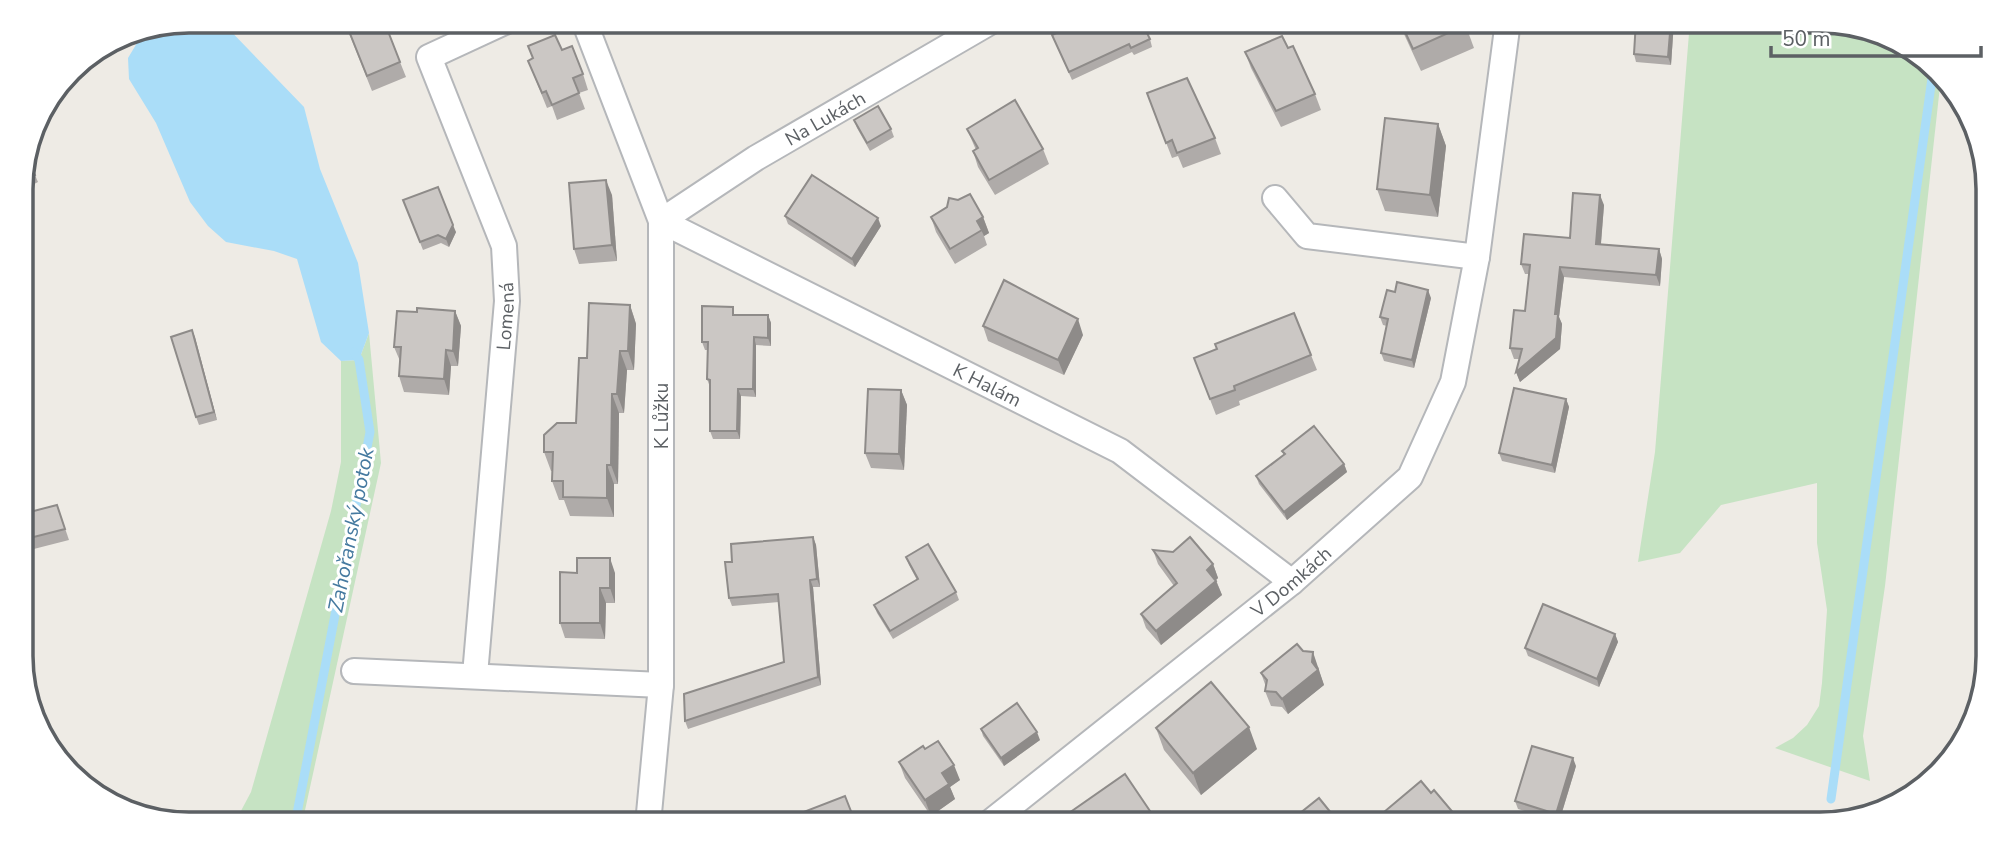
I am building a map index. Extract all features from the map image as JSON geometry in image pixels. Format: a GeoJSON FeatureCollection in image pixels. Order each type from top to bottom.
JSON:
{"type":"FeatureCollection","features":[{"type":"Feature","properties":{"kind":"street","name":"V Domkách"},"geometry":{"type":"LineString","coordinates":[[1004,812],[1292,582],[1410,477],[1453,382],[1477,257],[1506,33]]}},
{"type":"Feature","properties":{"kind":"street","name":"Lomená"},"geometry":{"type":"LineString","coordinates":[[475,675],[507,301],[504,246],[429,57],[480,34]]}},
{"type":"Feature","properties":{"kind":"street","name":"K Lůžku"},"geometry":{"type":"LineString","coordinates":[[589,34],[662,221],[662,685],[649,812]]}},
{"type":"Feature","properties":{"kind":"street","name":"Na Lukách"},"geometry":{"type":"LineString","coordinates":[[662,221],[756,158],[970,34]]}},
{"type":"Feature","properties":{"kind":"street"},"geometry":{"type":"LineString","coordinates":[[1275,198],[1307,236],[1477,257]]}},
{"type":"Feature","properties":{"kind":"street","name":"K Halám"},"geometry":{"type":"LineString","coordinates":[[662,221],[1120,451],[1292,582]]}},
{"type":"Feature","properties":{"kind":"street"},"geometry":{"type":"LineString","coordinates":[[354,671],[662,685]]}},
{"type":"Feature","properties":{"kind":"green space"},"geometry":{"type":"Polygon","coordinates":[[[1689,33],[1820,33],[1850,36],[1880,45],[1898,54],[1915,65],[1940,89],[1885,586],[1863,736],[1870,781],[1775,748],[1793,738],[1807,725],[1819,706],[1827,610],[1817,543],[1817,483],[1721,505],[1680,553],[1638,562],[1655,452],[1689,33]]]}},
{"type":"Feature","properties":{"kind":"green space"},"geometry":{"type":"Polygon","coordinates":[[[369,333],[381,463],[305,812],[240,812],[251,792],[331,511],[341,462],[341,361],[359,360],[369,333]]]}},
{"type":"Feature","properties":{"kind":"water"},"geometry":{"type":"Polygon","coordinates":[[[234,34],[304,107],[320,169],[358,263],[369,333],[359,360],[341,361],[321,342],[297,259],[274,251],[226,242],[208,226],[190,202],[156,123],[129,79],[128,58],[137,43],[159,36],[234,34]]]}},
{"type":"Feature","properties":{"kind":"building"},"geometry":{"type":"Polygon","coordinates":[[[1147,33],[1150,39],[1131,48],[1129,44],[1069,72],[1052,35],[1147,33]]]}},
{"type":"Feature","properties":{"kind":"building"},"geometry":{"type":"Polygon","coordinates":[[[1406,33],[1448,33],[1413,49],[1406,33]]]}},
{"type":"Feature","properties":{"kind":"building"},"geometry":{"type":"Polygon","coordinates":[[[1635,33],[1670,33],[1668,57],[1634,54],[1635,33]]]}},
{"type":"Feature","properties":{"kind":"building"},"geometry":{"type":"Polygon","coordinates":[[[350,34],[389,34],[400,62],[367,76],[350,34]]]}},
{"type":"Feature","properties":{"kind":"building"},"geometry":{"type":"Polygon","coordinates":[[[555,35],[562,50],[572,46],[583,74],[573,78],[579,93],[552,105],[546,91],[542,93],[528,61],[533,58],[528,46],[555,35]]]}},
{"type":"Feature","properties":{"kind":"building"},"geometry":{"type":"Polygon","coordinates":[[[1282,36],[1288,48],[1293,46],[1315,94],[1276,111],[1245,52],[1282,36]]]}},
{"type":"Feature","properties":{"kind":"building"},"geometry":{"type":"Polygon","coordinates":[[[1187,78],[1215,138],[1177,153],[1172,140],[1166,143],[1147,93],[1187,78]]]}},
{"type":"Feature","properties":{"kind":"building"},"geometry":{"type":"Polygon","coordinates":[[[1015,100],[1043,149],[989,180],[973,151],[978,148],[967,129],[1015,100]]]}},
{"type":"Feature","properties":{"kind":"building"},"geometry":{"type":"Polygon","coordinates":[[[878,106],[891,129],[867,143],[854,120],[878,106]]]}},
{"type":"Feature","properties":{"kind":"building"},"geometry":{"type":"Polygon","coordinates":[[[1385,118],[1438,124],[1430,195],[1377,189],[1385,118]]]}},
{"type":"Feature","properties":{"kind":"building"},"geometry":{"type":"Polygon","coordinates":[[[812,175],[878,218],[852,259],[785,216],[812,175]]]}},
{"type":"Feature","properties":{"kind":"building"},"geometry":{"type":"Polygon","coordinates":[[[606,180],[612,245],[574,249],[569,183],[606,180]]]}},
{"type":"Feature","properties":{"kind":"building"},"geometry":{"type":"Polygon","coordinates":[[[438,187],[453,225],[446,239],[438,235],[420,242],[403,200],[438,187]]]}},
{"type":"Feature","properties":{"kind":"building"},"geometry":{"type":"Polygon","coordinates":[[[1573,193],[1600,195],[1596,244],[1659,249],[1656,275],[1560,267],[1555,314],[1558,314],[1556,338],[1516,372],[1522,349],[1510,348],[1514,310],[1525,311],[1530,265],[1521,264],[1524,234],[1570,238],[1573,193]]]}},
{"type":"Feature","properties":{"kind":"building"},"geometry":{"type":"Polygon","coordinates":[[[970,194],[983,217],[977,221],[982,230],[950,249],[931,217],[947,207],[949,198],[958,200],[970,194]]]}},
{"type":"Feature","properties":{"kind":"building"},"geometry":{"type":"Polygon","coordinates":[[[1004,280],[1078,319],[1058,360],[983,326],[1004,280]]]}},
{"type":"Feature","properties":{"kind":"building"},"geometry":{"type":"Polygon","coordinates":[[[1397,282],[1428,290],[1412,360],[1381,353],[1388,319],[1380,317],[1387,290],[1395,292],[1397,282]]]}},
{"type":"Feature","properties":{"kind":"building"},"geometry":{"type":"Polygon","coordinates":[[[589,303],[630,305],[628,351],[620,351],[617,394],[612,394],[611,465],[607,465],[607,498],[563,497],[563,481],[552,481],[553,452],[544,452],[544,435],[557,423],[576,423],[579,358],[587,358],[589,303]]]}},
{"type":"Feature","properties":{"kind":"building"},"geometry":{"type":"Polygon","coordinates":[[[702,306],[733,307],[733,315],[768,315],[768,338],[754,337],[753,389],[738,389],[737,431],[710,431],[708,342],[702,342],[702,306]]]}},
{"type":"Feature","properties":{"kind":"building"},"geometry":{"type":"Polygon","coordinates":[[[417,308],[455,311],[453,351],[446,350],[444,379],[399,376],[401,347],[394,347],[397,311],[417,312],[417,308]]]}},
{"type":"Feature","properties":{"kind":"building"},"geometry":{"type":"Polygon","coordinates":[[[1294,313],[1311,355],[1234,386],[1235,390],[1210,399],[1194,358],[1217,349],[1215,344],[1294,313]]]}},
{"type":"Feature","properties":{"kind":"building"},"geometry":{"type":"Polygon","coordinates":[[[192,330],[214,412],[196,417],[171,337],[192,330]]]}},
{"type":"Feature","properties":{"kind":"building"},"geometry":{"type":"Polygon","coordinates":[[[1514,388],[1566,399],[1552,465],[1499,453],[1514,388]]]}},
{"type":"Feature","properties":{"kind":"building"},"geometry":{"type":"Polygon","coordinates":[[[868,389],[901,390],[899,454],[865,453],[868,389]]]}},
{"type":"Feature","properties":{"kind":"building"},"geometry":{"type":"Polygon","coordinates":[[[1314,426],[1344,464],[1284,512],[1256,476],[1285,454],[1282,451],[1314,426]]]}},
{"type":"Feature","properties":{"kind":"building"},"geometry":{"type":"Polygon","coordinates":[[[57,505],[65,529],[33,537],[33,511],[57,505]]]}},
{"type":"Feature","properties":{"kind":"building"},"geometry":{"type":"Polygon","coordinates":[[[813,537],[817,579],[810,580],[818,677],[685,721],[684,694],[784,662],[778,594],[729,598],[725,562],[732,562],[731,544],[813,537]]]}},
{"type":"Feature","properties":{"kind":"building"},"geometry":{"type":"Polygon","coordinates":[[[1190,537],[1213,564],[1207,570],[1216,581],[1156,631],[1141,614],[1177,583],[1153,550],[1173,552],[1190,537]]]}},
{"type":"Feature","properties":{"kind":"building"},"geometry":{"type":"Polygon","coordinates":[[[928,544],[956,592],[890,631],[874,605],[918,579],[906,557],[928,544]]]}},
{"type":"Feature","properties":{"kind":"building"},"geometry":{"type":"Polygon","coordinates":[[[577,558],[610,558],[610,588],[600,588],[600,623],[560,623],[560,572],[577,573],[577,558]]]}},
{"type":"Feature","properties":{"kind":"building"},"geometry":{"type":"Polygon","coordinates":[[[1543,604],[1615,634],[1597,679],[1525,648],[1543,604]]]}},
{"type":"Feature","properties":{"kind":"building"},"geometry":{"type":"Polygon","coordinates":[[[1297,644],[1303,651],[1313,652],[1312,662],[1318,670],[1282,699],[1276,692],[1265,691],[1267,680],[1261,673],[1297,644]]]}},
{"type":"Feature","properties":{"kind":"building"},"geometry":{"type":"Polygon","coordinates":[[[1211,682],[1249,727],[1193,773],[1156,728],[1211,682]]]}},
{"type":"Feature","properties":{"kind":"building"},"geometry":{"type":"Polygon","coordinates":[[[1017,703],[1037,732],[1001,758],[981,729],[1017,703]]]}},
{"type":"Feature","properties":{"kind":"building"},"geometry":{"type":"Polygon","coordinates":[[[938,741],[954,765],[942,773],[949,784],[925,800],[899,762],[923,746],[925,749],[938,741]]]}},
{"type":"Feature","properties":{"kind":"building"},"geometry":{"type":"Polygon","coordinates":[[[1532,746],[1573,758],[1557,811],[1547,811],[1515,801],[1532,746]]]}},
{"type":"Feature","properties":{"kind":"building"},"geometry":{"type":"Polygon","coordinates":[[[1125,774],[1150,811],[1071,811],[1125,774]]]}},
{"type":"Feature","properties":{"kind":"building"},"geometry":{"type":"Polygon","coordinates":[[[1421,781],[1431,793],[1434,790],[1452,811],[1385,811],[1421,781]]]}},
{"type":"Feature","properties":{"kind":"building"},"geometry":{"type":"Polygon","coordinates":[[[845,796],[851,812],[805,812],[845,796]]]}},
{"type":"Feature","properties":{"kind":"building"},"geometry":{"type":"Polygon","coordinates":[[[1319,798],[1330,811],[1302,811],[1319,798]]]}},
{"type":"Feature","properties":{"kind":"waterway"},"geometry":{"type":"LineString","coordinates":[[1831,799],[1932,81]]}},
{"type":"Feature","properties":{"kind":"waterway","name":"Zahořanský potok"},"geometry":{"type":"LineString","coordinates":[[297,812],[370,432],[359,360],[354,352]]}}]}
